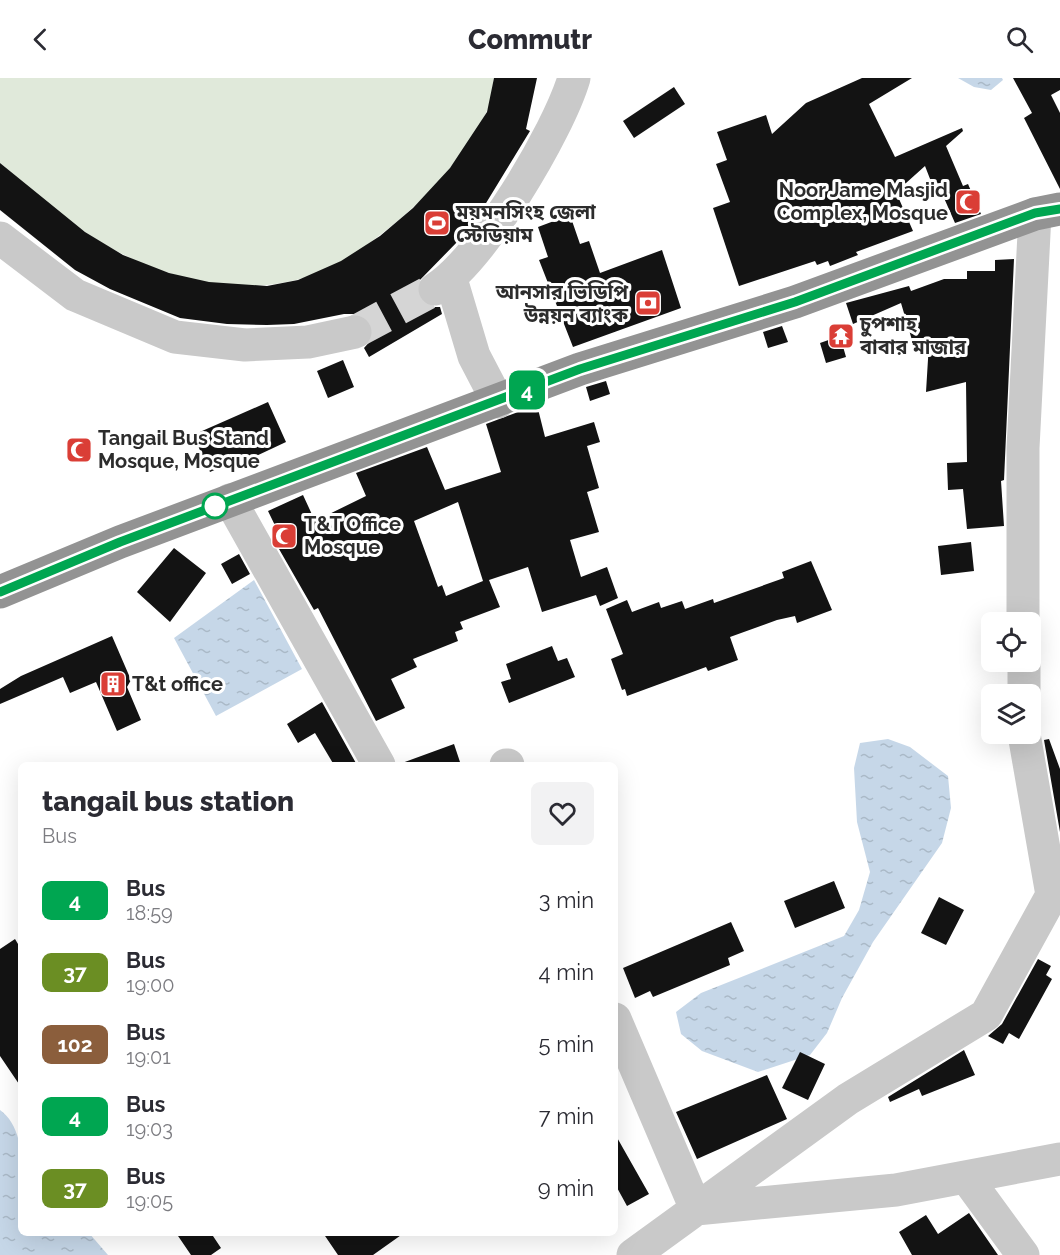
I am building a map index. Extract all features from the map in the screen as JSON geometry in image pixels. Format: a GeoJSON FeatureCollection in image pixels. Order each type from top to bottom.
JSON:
{"type":"FeatureCollection","features":[{"type":"Feature","properties":{"kind":"highway"},"geometry":{"type":"LineString","coordinates":[[3,584],[498,402],[580,369],[795,302],[1048,211]]}},
{"type":"Feature","properties":{"kind":"street"},"geometry":{"type":"LineString","coordinates":[[498,402],[474,356],[443,284],[470,259],[524,177],[568,96],[574,78]]}},
{"type":"Feature","properties":{"kind":"street"},"geometry":{"type":"LineString","coordinates":[[1023,612],[1023,448],[1048,211]]}},
{"type":"Feature","properties":{"kind":"street"},"geometry":{"type":"LineString","coordinates":[[0,238],[75,295],[175,337],[245,345],[308,342],[355,332]]}},
{"type":"Feature","properties":{"kind":"street"},"geometry":{"type":"LineString","coordinates":[[230,500],[377,762]]}},
{"type":"Feature","properties":{"kind":"street"},"geometry":{"type":"LineString","coordinates":[[633,1255],[848,1099],[986,1015],[1052,895],[1026,744]]}},
{"type":"Feature","properties":{"kind":"street"},"geometry":{"type":"LineString","coordinates":[[618,1026],[696,1209]]}},
{"type":"Feature","properties":{"kind":"street"},"geometry":{"type":"LineString","coordinates":[[696,1209],[896,1190],[1060,1159]]}},
{"type":"Feature","properties":{"kind":"street"},"geometry":{"type":"LineString","coordinates":[[966,1177],[1023,1255]]}},
{"type":"Feature","properties":{"kind":"green space"},"geometry":{"type":"Polygon","coordinates":[[[0,78],[494,78],[488,109],[469,142],[437,183],[400,219],[364,247],[310,276],[269,285],[242,286],[186,278],[133,259],[85,232],[0,163],[0,78]]]}},
{"type":"Feature","properties":{"kind":"water"},"geometry":{"type":"Polygon","coordinates":[[[958,78],[1002,78],[1003,80],[991,90],[974,87],[958,78]]]}},
{"type":"Feature","properties":{"kind":"water"},"geometry":{"type":"Polygon","coordinates":[[[254,580],[302,669],[216,716],[174,638],[254,580]]]}},
{"type":"Feature","properties":{"kind":"water"},"geometry":{"type":"Polygon","coordinates":[[[888,739],[910,747],[948,776],[951,808],[942,843],[873,942],[842,998],[827,1033],[810,1055],[758,1072],[702,1051],[681,1034],[676,1012],[701,993],[844,936],[859,910],[870,872],[857,822],[854,768],[860,743],[888,739]]]}},
{"type":"Feature","properties":{"kind":"water"},"geometry":{"type":"Polygon","coordinates":[[[0,1110],[10,1120],[18,1138],[18,1236],[92,1236],[108,1255],[0,1255],[0,1110]]]}},
{"type":"Feature","properties":{"kind":"building","name":"ময়মনসিংহ জেলা স্টেডিয়াম"},"geometry":{"type":"Polygon","coordinates":[[[494,78],[537,78],[526,129],[530,131],[480,213],[460,239],[418,282],[416,291],[420,300],[429,307],[440,307],[442,314],[369,357],[364,348],[373,338],[373,329],[369,320],[361,314],[344,314],[294,324],[267,325],[227,324],[180,318],[110,289],[75,270],[0,210],[0,163],[85,232],[123,255],[169,273],[209,282],[267,286],[298,280],[341,261],[380,236],[413,208],[450,168],[487,112],[494,78]]]}},
{"type":"Feature","properties":{"kind":"building"},"geometry":{"type":"Polygon","coordinates":[[[862,78],[912,78],[869,104],[895,157],[962,128],[963,131],[946,146],[963,186],[968,184],[981,214],[955,223],[937,182],[932,184],[925,166],[896,192],[913,231],[856,252],[858,255],[830,266],[828,261],[817,265],[815,261],[739,286],[713,208],[730,202],[716,164],[727,160],[717,132],[766,115],[772,134],[806,103],[862,78]]]}},
{"type":"Feature","properties":{"kind":"building"},"geometry":{"type":"Polygon","coordinates":[[[1013,78],[1060,78],[1060,90],[1051,95],[1060,113],[1060,189],[1024,118],[1032,113],[1013,78]]]}},
{"type":"Feature","properties":{"kind":"building"},"geometry":{"type":"Polygon","coordinates":[[[674,87],[685,104],[634,138],[623,121],[674,87]]]}},
{"type":"Feature","properties":{"kind":"building"},"geometry":{"type":"Polygon","coordinates":[[[570,215],[580,244],[589,241],[600,273],[662,250],[681,308],[573,347],[539,260],[548,257],[538,227],[570,215]]]}},
{"type":"Feature","properties":{"kind":"building"},"geometry":{"type":"Polygon","coordinates":[[[1014,259],[1004,480],[1001,481],[1004,526],[967,529],[963,489],[948,490],[947,463],[967,462],[966,382],[926,392],[929,343],[914,347],[901,303],[853,324],[846,303],[909,286],[911,291],[944,279],[967,279],[967,271],[995,271],[995,260],[1014,259]]]}},
{"type":"Feature","properties":{"kind":"building"},"geometry":{"type":"Polygon","coordinates":[[[782,326],[788,342],[768,348],[763,332],[782,326]]]}},
{"type":"Feature","properties":{"kind":"building"},"geometry":{"type":"Polygon","coordinates":[[[840,336],[846,357],[826,363],[820,343],[840,336]]]}},
{"type":"Feature","properties":{"kind":"building"},"geometry":{"type":"Polygon","coordinates":[[[343,360],[354,387],[328,398],[317,371],[343,360]]]}},
{"type":"Feature","properties":{"kind":"building"},"geometry":{"type":"Polygon","coordinates":[[[606,381],[610,394],[590,401],[586,387],[606,381]]]}},
{"type":"Feature","properties":{"kind":"building"},"geometry":{"type":"Polygon","coordinates":[[[268,402],[286,442],[250,459],[248,455],[210,472],[193,435],[268,402]]]}},
{"type":"Feature","properties":{"kind":"building"},"geometry":{"type":"Polygon","coordinates":[[[537,405],[545,437],[594,422],[600,442],[587,446],[599,488],[587,492],[599,532],[570,540],[581,577],[607,567],[618,598],[600,606],[596,595],[542,612],[528,567],[489,580],[500,607],[460,622],[463,629],[455,632],[458,641],[413,659],[417,667],[391,679],[405,708],[376,721],[318,608],[314,610],[279,549],[285,546],[268,511],[303,495],[315,521],[366,496],[356,473],[427,447],[445,490],[501,472],[486,424],[537,405]],[[458,502],[414,521],[438,587],[442,585],[446,596],[483,581],[458,502]]]}},
{"type":"Feature","properties":{"kind":"building"},"geometry":{"type":"Polygon","coordinates":[[[971,542],[974,571],[941,575],[938,546],[971,542]]]}},
{"type":"Feature","properties":{"kind":"building"},"geometry":{"type":"Polygon","coordinates":[[[174,548],[206,573],[170,622],[137,592],[174,548]]]}},
{"type":"Feature","properties":{"kind":"building"},"geometry":{"type":"Polygon","coordinates":[[[239,554],[250,574],[232,584],[221,564],[239,554]]]}},
{"type":"Feature","properties":{"kind":"building"},"geometry":{"type":"Polygon","coordinates":[[[811,561],[832,610],[797,623],[795,616],[777,620],[730,637],[738,660],[708,671],[706,667],[627,696],[625,689],[622,690],[611,659],[623,654],[606,609],[627,600],[632,612],[659,602],[661,608],[682,601],[685,609],[713,599],[714,603],[784,578],[782,572],[811,561]]]}},
{"type":"Feature","properties":{"kind":"building","name":"T&t office"},"geometry":{"type":"Polygon","coordinates":[[[112,636],[131,680],[127,687],[141,720],[117,731],[96,682],[70,693],[63,677],[0,704],[0,689],[21,676],[112,636]]]}},
{"type":"Feature","properties":{"kind":"building"},"geometry":{"type":"Polygon","coordinates":[[[552,646],[558,661],[567,658],[575,677],[509,703],[501,682],[511,679],[506,664],[552,646]]]}},
{"type":"Feature","properties":{"kind":"building"},"geometry":{"type":"Polygon","coordinates":[[[322,702],[355,762],[332,762],[315,733],[298,743],[287,724],[322,702]]]}},
{"type":"Feature","properties":{"kind":"building"},"geometry":{"type":"Polygon","coordinates":[[[1049,739],[1060,769],[1060,832],[1044,740],[1049,739]]]}},
{"type":"Feature","properties":{"kind":"building"},"geometry":{"type":"Polygon","coordinates":[[[454,744],[460,762],[405,762],[454,744]]]}},
{"type":"Feature","properties":{"kind":"building"},"geometry":{"type":"Polygon","coordinates":[[[834,881],[845,908],[795,928],[784,901],[834,881]]]}},
{"type":"Feature","properties":{"kind":"building"},"geometry":{"type":"Polygon","coordinates":[[[939,897],[964,910],[946,945],[921,933],[939,897]]]}},
{"type":"Feature","properties":{"kind":"building"},"geometry":{"type":"Polygon","coordinates":[[[731,922],[744,951],[728,958],[730,965],[653,997],[650,991],[635,998],[623,968],[731,922]]]}},
{"type":"Feature","properties":{"kind":"building"},"geometry":{"type":"Polygon","coordinates":[[[15,939],[18,944],[18,1083],[0,1056],[0,949],[15,939]]]}},
{"type":"Feature","properties":{"kind":"building"},"geometry":{"type":"Polygon","coordinates":[[[1038,959],[1051,966],[1046,975],[1052,979],[1019,1039],[1009,1033],[1003,1044],[988,1036],[1002,1024],[1038,959]]]}},
{"type":"Feature","properties":{"kind":"building"},"geometry":{"type":"Polygon","coordinates":[[[964,1050],[975,1075],[922,1096],[919,1089],[890,1102],[888,1097],[964,1050]]]}},
{"type":"Feature","properties":{"kind":"building"},"geometry":{"type":"Polygon","coordinates":[[[800,1052],[825,1064],[808,1100],[782,1088],[800,1052]]]}},
{"type":"Feature","properties":{"kind":"building"},"geometry":{"type":"Polygon","coordinates":[[[767,1075],[787,1119],[697,1159],[676,1112],[767,1075]]]}},
{"type":"Feature","properties":{"kind":"building"},"geometry":{"type":"Polygon","coordinates":[[[618,1139],[649,1194],[627,1206],[618,1190],[618,1139]]]}},
{"type":"Feature","properties":{"kind":"building"},"geometry":{"type":"Polygon","coordinates":[[[969,1213],[998,1255],[912,1255],[899,1232],[926,1215],[938,1234],[969,1213]]]}},
{"type":"Feature","properties":{"kind":"building"},"geometry":{"type":"Polygon","coordinates":[[[178,1236],[213,1236],[221,1248],[211,1255],[191,1255],[178,1236]]]}},
{"type":"Feature","properties":{"kind":"building"},"geometry":{"type":"Polygon","coordinates":[[[325,1236],[400,1236],[373,1255],[338,1255],[325,1236]]]}},
{"type":"Feature","properties":{"kind":"tunnel"},"geometry":{"type":"LineString","coordinates":[[355,332],[435,289]]}},
{"type":"Feature","properties":{"kind":"bus line","name":"4"},"geometry":{"type":"LineString","coordinates":[[0,592],[120,542],[498,402],[580,369],[795,302],[1035,213],[1060,209]]}},
{"type":"Feature","properties":{"kind":"place","name":"Noor Jame Masjid Complex, Mosque"},"geometry":{"type":"Point","coordinates":[968,202]}},
{"type":"Feature","properties":{"kind":"place","name":"ময়মনসিংহ জেলা স্টেডিয়াম"},"geometry":{"type":"Point","coordinates":[437,223]}},
{"type":"Feature","properties":{"kind":"place","name":"আনসার ভিডিপি উন্নয়ন ব্যাংক"},"geometry":{"type":"Point","coordinates":[648,303]}},
{"type":"Feature","properties":{"kind":"place","name":"চুপশাহ বাবার মাজার"},"geometry":{"type":"Point","coordinates":[841,336]}},
{"type":"Feature","properties":{"kind":"place","name":"Tangail Bus Stand Mosque, Mosque"},"geometry":{"type":"Point","coordinates":[79,450]}},
{"type":"Feature","properties":{"kind":"place","name":"T&T Office Mosque"},"geometry":{"type":"Point","coordinates":[284,536]}},
{"type":"Feature","properties":{"kind":"place","name":"T&t office"},"geometry":{"type":"Point","coordinates":[113,684]}}]}
